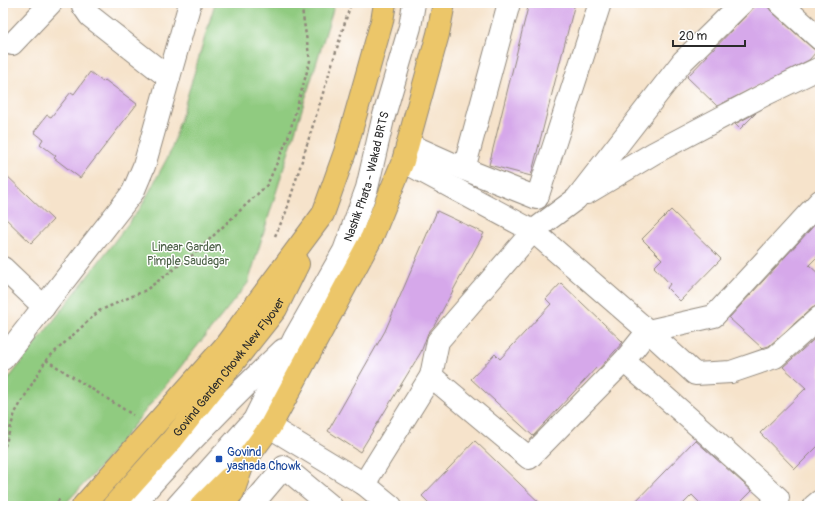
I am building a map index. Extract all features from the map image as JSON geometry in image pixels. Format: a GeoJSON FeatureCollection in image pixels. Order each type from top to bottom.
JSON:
{"type":"FeatureCollection","features":[{"type":"Feature","properties":{"kind":"main road"},"geometry":{"type":"LineString","coordinates":[[83,506],[224,346],[323,214],[345,152],[382,21],[385,3]]}},
{"type":"Feature","properties":{"kind":"main road"},"geometry":{"type":"LineString","coordinates":[[201,506],[243,464],[270,427],[372,237],[405,153],[438,34],[444,3]]}},
{"type":"Feature","properties":{"kind":"main road","name":"Govind Garden Chowk New Flyover"},"geometry":{"type":"LineString","coordinates":[[113,506],[172,440],[276,308],[323,214]]}},
{"type":"Feature","properties":{"kind":"main road"},"geometry":{"type":"LineString","coordinates":[[221,506],[234,492],[243,464]]}},
{"type":"Feature","properties":{"kind":"street"},"geometry":{"type":"LineString","coordinates":[[12,44],[50,3]]}},
{"type":"Feature","properties":{"kind":"street"},"geometry":{"type":"LineString","coordinates":[[83,3],[83,6],[90,16],[169,78]]}},
{"type":"Feature","properties":{"kind":"street"},"geometry":{"type":"LineString","coordinates":[[3,359],[133,192],[144,166],[190,3]]}},
{"type":"Feature","properties":{"kind":"street","name":"Nashik Phata - Wakad BRTS"},"geometry":{"type":"LineString","coordinates":[[177,506],[254,420],[294,339],[344,251],[367,188],[383,119],[410,27],[414,3]]}},
{"type":"Feature","properties":{"kind":"street"},"geometry":{"type":"LineString","coordinates":[[464,169],[509,3]]}},
{"type":"Feature","properties":{"kind":"street"},"geometry":{"type":"LineString","coordinates":[[405,153],[464,169],[537,198],[600,3]]}},
{"type":"Feature","properties":{"kind":"street"},"geometry":{"type":"LineString","coordinates":[[576,199],[682,61],[742,3]]}},
{"type":"Feature","properties":{"kind":"street"},"geometry":{"type":"LineString","coordinates":[[780,3],[820,39]]}},
{"type":"Feature","properties":{"kind":"street"},"geometry":{"type":"LineString","coordinates":[[364,484],[431,376],[438,341],[533,231],[576,199],[654,153],[766,94],[820,68]]}},
{"type":"Feature","properties":{"kind":"street"},"geometry":{"type":"LineString","coordinates":[[405,153],[533,231],[695,374],[731,372],[776,357],[820,317]]}},
{"type":"Feature","properties":{"kind":"street"},"geometry":{"type":"LineString","coordinates":[[431,376],[529,458],[624,361],[648,331],[714,316],[820,201]]}},
{"type":"Feature","properties":{"kind":"street"},"geometry":{"type":"LineString","coordinates":[[3,268],[44,307]]}},
{"type":"Feature","properties":{"kind":"street","name":"Nashik Phata - Wakad BRTS"},"geometry":{"type":"LineString","coordinates":[[132,506],[164,470],[239,392],[294,339]]}},
{"type":"Feature","properties":{"kind":"street"},"geometry":{"type":"LineString","coordinates":[[624,361],[778,498],[771,506]]}},
{"type":"Feature","properties":{"kind":"street"},"geometry":{"type":"LineString","coordinates":[[270,427],[364,484],[391,506]]}},
{"type":"Feature","properties":{"kind":"street"},"geometry":{"type":"LineString","coordinates":[[250,506],[284,467],[331,506]]}},
{"type":"Feature","properties":{"kind":"street"},"geometry":{"type":"LineString","coordinates":[[814,506],[820,501]]}},
{"type":"Feature","properties":{"kind":"path"},"geometry":{"type":"LineString","coordinates":[[3,452],[15,413],[46,360],[99,312],[146,290],[194,254],[267,186],[288,138],[310,61],[301,3]]}},
{"type":"Feature","properties":{"kind":"path"},"geometry":{"type":"LineString","coordinates":[[274,238],[286,212],[351,3]]}},
{"type":"Feature","properties":{"kind":"path"},"geometry":{"type":"LineString","coordinates":[[46,360],[137,417]]}},
{"type":"Feature","properties":{"kind":"path"},"geometry":{"type":"LineString","coordinates":[[53,506],[64,495]]}},
{"type":"Feature","properties":{"kind":"green space","name":"Linear Garden, Pimple Saudagar"},"geometry":{"type":"Polygon","coordinates":[[[215,3],[335,3],[248,283],[100,467],[63,506],[3,506],[3,386],[141,207],[171,151],[215,3]]]}},
{"type":"Feature","properties":{"kind":"building"},"geometry":{"type":"Polygon","coordinates":[[[529,3],[575,3],[531,176],[489,165],[529,3]]]}},
{"type":"Feature","properties":{"kind":"building"},"geometry":{"type":"Polygon","coordinates":[[[758,3],[768,3],[768,7],[772,12],[817,51],[809,60],[717,106],[687,77],[758,3]]]}},
{"type":"Feature","properties":{"kind":"building"},"geometry":{"type":"Polygon","coordinates":[[[90,72],[103,82],[105,80],[137,104],[80,178],[54,158],[56,156],[40,144],[43,139],[34,132],[47,115],[51,117],[71,92],[74,94],[90,72]]]}},
{"type":"Feature","properties":{"kind":"building"},"geometry":{"type":"Polygon","coordinates":[[[756,113],[740,129],[735,124],[756,113]]]}},
{"type":"Feature","properties":{"kind":"building"},"geometry":{"type":"Polygon","coordinates":[[[3,172],[53,220],[31,243],[3,216],[3,172]]]}},
{"type":"Feature","properties":{"kind":"building"},"geometry":{"type":"Polygon","coordinates":[[[671,210],[721,259],[680,301],[667,288],[670,284],[654,267],[662,259],[642,239],[671,210]]]}},
{"type":"Feature","properties":{"kind":"building"},"geometry":{"type":"Polygon","coordinates":[[[437,211],[484,233],[434,326],[428,333],[421,352],[360,452],[328,431],[385,331],[437,211]]]}},
{"type":"Feature","properties":{"kind":"building"},"geometry":{"type":"Polygon","coordinates":[[[820,219],[820,257],[818,256],[809,265],[820,275],[820,305],[812,308],[769,346],[762,348],[729,318],[820,219]]]}},
{"type":"Feature","properties":{"kind":"building"},"geometry":{"type":"Polygon","coordinates":[[[561,283],[623,342],[599,369],[597,367],[533,436],[471,379],[495,354],[500,359],[551,304],[546,299],[561,283]]]}},
{"type":"Feature","properties":{"kind":"building"},"geometry":{"type":"Polygon","coordinates":[[[820,334],[820,444],[795,469],[760,433],[806,388],[783,367],[820,334]]]}},
{"type":"Feature","properties":{"kind":"building"},"geometry":{"type":"Polygon","coordinates":[[[695,440],[752,491],[737,506],[703,506],[692,495],[681,506],[631,506],[695,440]]]}},
{"type":"Feature","properties":{"kind":"building"},"geometry":{"type":"Polygon","coordinates":[[[475,441],[543,506],[432,506],[422,496],[475,441]]]}},
{"type":"Feature","properties":{"kind":"place","name":"Govind yashada Chowk"},"geometry":{"type":"Point","coordinates":[219,459]}}]}
